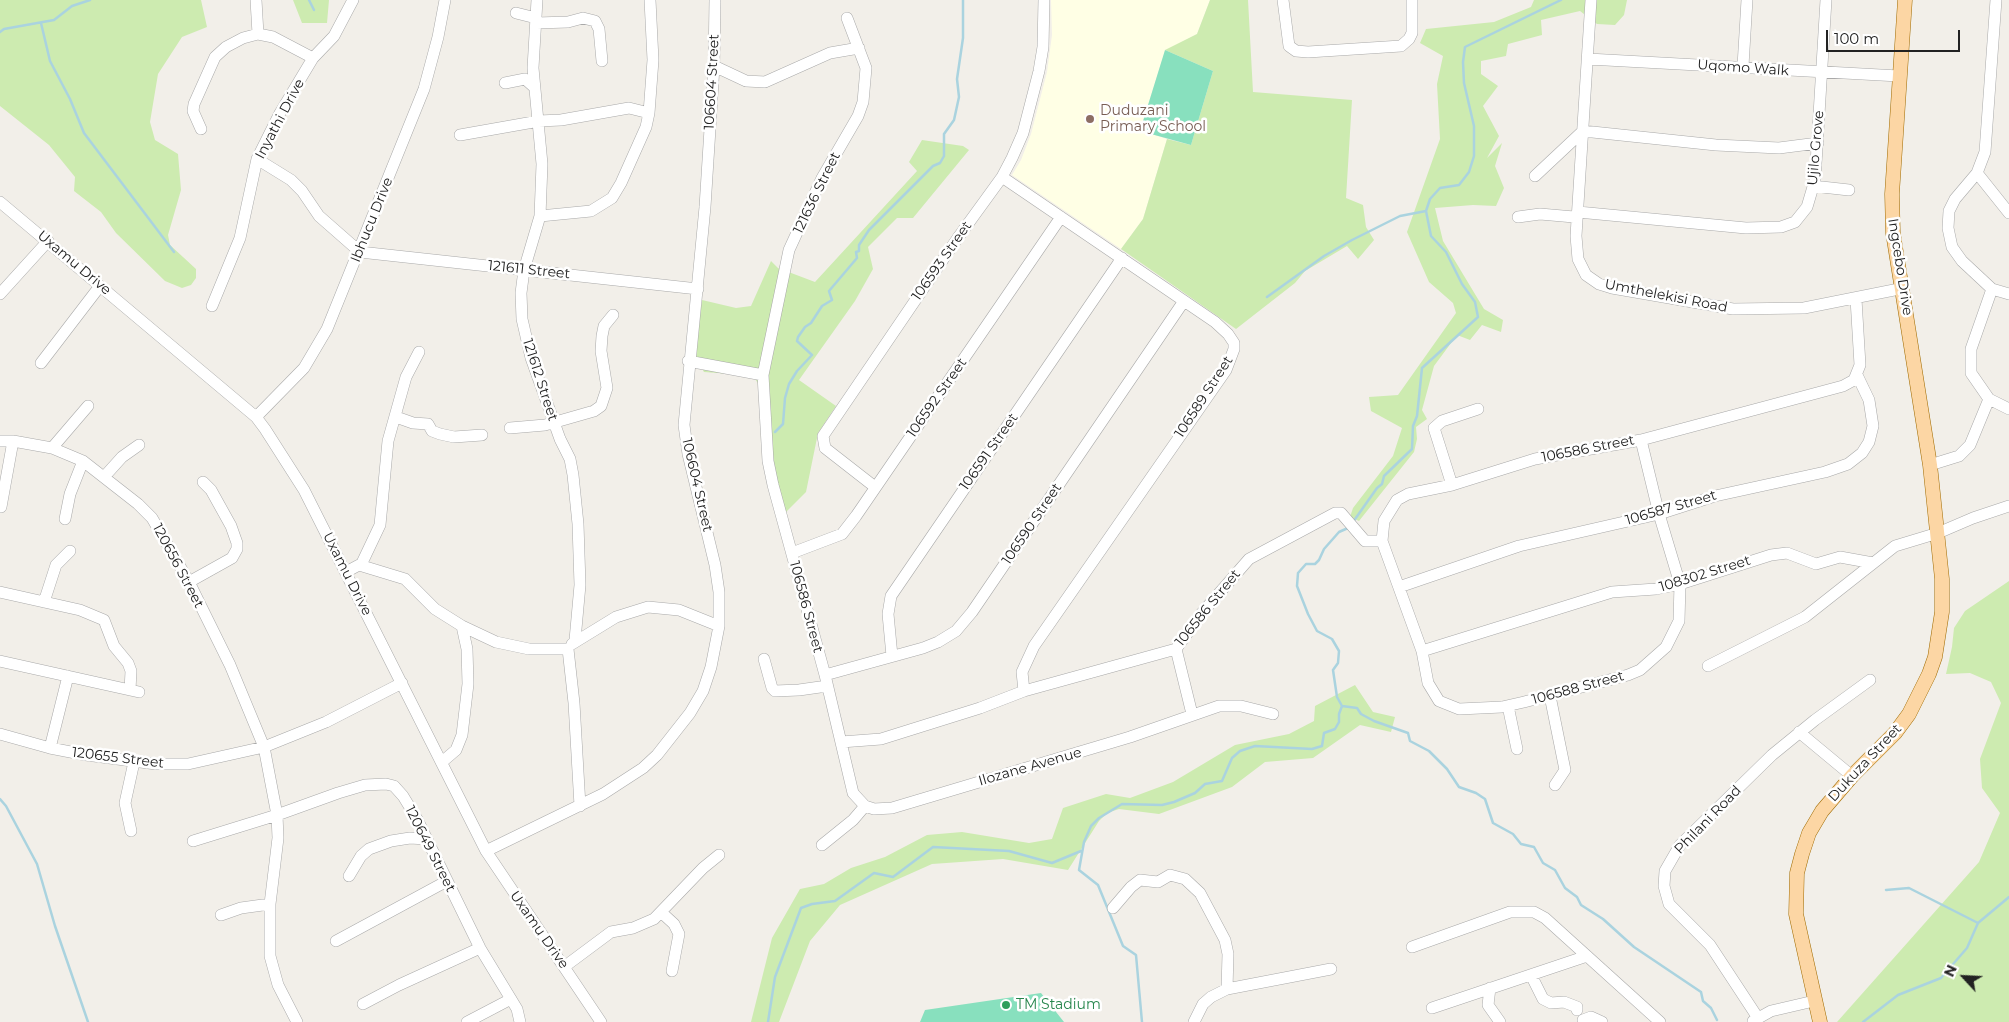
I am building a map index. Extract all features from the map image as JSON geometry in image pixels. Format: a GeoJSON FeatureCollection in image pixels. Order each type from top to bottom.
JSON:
{"type":"FeatureCollection","features":[{"type":"Feature","properties":{"kind":"main road","name":"Ingcebo Drive"},"geometry":{"type":"LineString","coordinates":[[1905,0],[1892,204],[1894,242],[1904,288],[1938,533]]}},
{"type":"Feature","properties":{"kind":"main road","name":"Dukuza Street"},"geometry":{"type":"LineString","coordinates":[[1820,1022],[1814,1002],[1796,914],[1797,873],[1814,826],[1822,811],[1910,714],[1929,674],[1935,657],[1942,612],[1942,579],[1938,533]]}},
{"type":"Feature","properties":{"kind":"street"},"geometry":{"type":"LineString","coordinates":[[256,0],[258,34]]}},
{"type":"Feature","properties":{"kind":"street","name":"Inyathi Drive"},"geometry":{"type":"LineString","coordinates":[[212,306],[240,238],[258,159],[280,113],[313,58],[334,36],[353,0]]}},
{"type":"Feature","properties":{"kind":"street","name":"Ibhucu Drive"},"geometry":{"type":"LineString","coordinates":[[256,417],[286,389],[316,351],[327,330],[424,90],[438,37],[445,0]]}},
{"type":"Feature","properties":{"kind":"street","name":"121612 Street"},"geometry":{"type":"LineString","coordinates":[[537,0],[534,87],[540,120],[542,164],[540,216],[524,270],[521,293],[526,340],[554,422],[570,459],[578,524],[580,585],[572,645],[580,806]]}},
{"type":"Feature","properties":{"kind":"street"},"geometry":{"type":"LineString","coordinates":[[540,216],[591,211],[612,198],[628,169],[646,127],[649,113],[653,60],[650,0]]}},
{"type":"Feature","properties":{"kind":"street","name":"106604 Street"},"geometry":{"type":"LineString","coordinates":[[486,851],[580,806],[620,784],[643,768],[673,735],[703,691],[711,667],[719,626],[719,592],[715,565],[685,436],[685,402],[688,361],[698,289],[714,66],[715,0]]}},
{"type":"Feature","properties":{"kind":"street","name":"106593 Street"},"geometry":{"type":"LineString","coordinates":[[875,487],[825,448],[823,436],[956,239],[1002,177],[1023,133],[1035,88],[1043,47],[1044,0]]}},
{"type":"Feature","properties":{"kind":"street"},"geometry":{"type":"LineString","coordinates":[[1283,0],[1289,46],[1293,50],[1308,52],[1401,46],[1409,39],[1412,33],[1412,0]]}},
{"type":"Feature","properties":{"kind":"street","name":"Umthelekisi Road"},"geometry":{"type":"LineString","coordinates":[[1591,0],[1576,250],[1586,275],[1605,286],[1740,309],[1804,308],[1904,288]]}},
{"type":"Feature","properties":{"kind":"street"},"geometry":{"type":"LineString","coordinates":[[1743,66],[1747,0]]}},
{"type":"Feature","properties":{"kind":"street","name":"Ujilo Grove"},"geometry":{"type":"LineString","coordinates":[[1518,216],[1540,214],[1574,217],[1578,212],[1746,228],[1770,229],[1789,225],[1803,214],[1813,186],[1818,142],[1826,0]]}},
{"type":"Feature","properties":{"kind":"street"},"geometry":{"type":"LineString","coordinates":[[1996,0],[1987,140],[1982,163],[1961,190],[1949,210],[1949,238],[1962,261],[1992,289],[2009,294]]}},
{"type":"Feature","properties":{"kind":"street"},"geometry":{"type":"LineString","coordinates":[[516,13],[537,20],[568,22],[583,18],[595,21],[599,29],[602,61]]}},
{"type":"Feature","properties":{"kind":"street","name":"121636 Street"},"geometry":{"type":"LineString","coordinates":[[763,375],[789,250],[822,178],[858,116],[863,102],[866,68],[847,18]]}},
{"type":"Feature","properties":{"kind":"street"},"geometry":{"type":"LineString","coordinates":[[200,130],[193,111],[194,104],[215,57],[226,47],[243,38],[258,34],[273,37],[313,58]]}},
{"type":"Feature","properties":{"kind":"street"},"geometry":{"type":"LineString","coordinates":[[714,66],[746,81],[765,82],[830,53],[859,48]]}},
{"type":"Feature","properties":{"kind":"street","name":"Uqomo Walk"},"geometry":{"type":"LineString","coordinates":[[1588,59],[1899,76]]}},
{"type":"Feature","properties":{"kind":"street"},"geometry":{"type":"LineString","coordinates":[[505,83],[525,79],[534,87]]}},
{"type":"Feature","properties":{"kind":"street"},"geometry":{"type":"LineString","coordinates":[[460,135],[540,120],[561,120],[629,108],[649,113]]}},
{"type":"Feature","properties":{"kind":"street"},"geometry":{"type":"LineString","coordinates":[[1535,176],[1583,131],[1716,145],[1770,148],[1790,148],[1818,142]]}},
{"type":"Feature","properties":{"kind":"street"},"geometry":{"type":"LineString","coordinates":[[258,159],[291,180],[302,191],[319,216],[360,252]]}},
{"type":"Feature","properties":{"kind":"street"},"geometry":{"type":"LineString","coordinates":[[1976,173],[2009,213]]}},
{"type":"Feature","properties":{"kind":"street","name":"106589 Street"},"geometry":{"type":"LineString","coordinates":[[1002,177],[1215,322],[1228,334],[1234,343],[1233,357],[1034,646],[1022,672],[1024,691]]}},
{"type":"Feature","properties":{"kind":"street"},"geometry":{"type":"LineString","coordinates":[[1813,186],[1849,190]]}},
{"type":"Feature","properties":{"kind":"street","name":"Uxamu Drive"},"geometry":{"type":"LineString","coordinates":[[0,202],[256,417],[290,466],[346,572],[486,851],[601,1022]]}},
{"type":"Feature","properties":{"kind":"street","name":"106592 Street"},"geometry":{"type":"LineString","coordinates":[[792,553],[842,534],[1061,217]]}},
{"type":"Feature","properties":{"kind":"street"},"geometry":{"type":"LineString","coordinates":[[0,294],[48,241]]}},
{"type":"Feature","properties":{"kind":"street","name":"121611 Street"},"geometry":{"type":"LineString","coordinates":[[360,252],[698,289]]}},
{"type":"Feature","properties":{"kind":"street","name":"106591 Street"},"geometry":{"type":"LineString","coordinates":[[892,656],[888,614],[891,596],[1122,258]]}},
{"type":"Feature","properties":{"kind":"street"},"geometry":{"type":"LineString","coordinates":[[40,363],[100,286]]}},
{"type":"Feature","properties":{"kind":"street"},"geometry":{"type":"LineString","coordinates":[[1992,289],[1973,341],[1969,358],[1970,373],[1989,399],[2009,409]]}},
{"type":"Feature","properties":{"kind":"street"},"geometry":{"type":"LineString","coordinates":[[1856,299],[1860,357],[1857,375]]}},
{"type":"Feature","properties":{"kind":"street","name":"106590 Street"},"geometry":{"type":"LineString","coordinates":[[764,660],[772,688],[775,691],[800,690],[892,656],[938,642],[956,631],[972,612],[1184,301]]}},
{"type":"Feature","properties":{"kind":"street"},"geometry":{"type":"LineString","coordinates":[[510,428],[532,428],[594,411],[601,406],[607,388],[601,351],[602,336],[604,326],[613,316]]}},
{"type":"Feature","properties":{"kind":"street"},"geometry":{"type":"LineString","coordinates":[[346,572],[361,565],[380,525],[385,491],[384,464],[406,377],[419,352]]}},
{"type":"Feature","properties":{"kind":"street"},"geometry":{"type":"LineString","coordinates":[[688,361],[763,375]]}},
{"type":"Feature","properties":{"kind":"street","name":"106586 Street"},"geometry":{"type":"LineString","coordinates":[[763,375],[768,461],[842,742],[881,739],[980,708],[1024,691],[1176,649],[1201,614],[1250,559],[1336,513],[1341,512],[1365,541],[1382,541],[1384,521],[1397,500],[1408,494],[1452,485],[1535,460],[1641,440],[1843,386],[1854,380],[1857,375]]}},
{"type":"Feature","properties":{"kind":"street","name":"106587 Street"},"geometry":{"type":"LineString","coordinates":[[1399,587],[1519,546],[1659,514],[1715,496],[1825,472],[1856,459],[1862,454],[1869,442],[1873,426],[1869,400],[1857,375]]}},
{"type":"Feature","properties":{"kind":"street"},"geometry":{"type":"LineString","coordinates":[[1930,465],[1958,456],[1970,445],[1989,399]]}},
{"type":"Feature","properties":{"kind":"street"},"geometry":{"type":"LineString","coordinates":[[52,448],[88,406]]}},
{"type":"Feature","properties":{"kind":"street"},"geometry":{"type":"LineString","coordinates":[[1452,485],[1434,428],[1442,421],[1478,408]]}},
{"type":"Feature","properties":{"kind":"street"},"geometry":{"type":"LineString","coordinates":[[396,417],[413,424],[428,424],[432,431],[454,437],[482,435]]}},
{"type":"Feature","properties":{"kind":"street"},"geometry":{"type":"LineString","coordinates":[[2,506],[13,440]]}},
{"type":"Feature","properties":{"kind":"street","name":"120656 Street"},"geometry":{"type":"LineString","coordinates":[[0,441],[13,440],[52,448],[83,461],[152,518],[189,582],[230,665],[264,747],[277,815],[278,838],[270,904],[269,945],[273,970],[278,985],[297,1022]]}},
{"type":"Feature","properties":{"kind":"street","name":"106588 Street"},"geometry":{"type":"LineString","coordinates":[[1382,541],[1422,651],[1428,683],[1439,701],[1459,709],[1508,706],[1628,675],[1652,661],[1666,647],[1679,622],[1680,584],[1659,514],[1641,440]]}},
{"type":"Feature","properties":{"kind":"street"},"geometry":{"type":"LineString","coordinates":[[104,477],[122,457],[139,445]]}},
{"type":"Feature","properties":{"kind":"street"},"geometry":{"type":"LineString","coordinates":[[65,519],[70,494],[83,461]]}},
{"type":"Feature","properties":{"kind":"street"},"geometry":{"type":"LineString","coordinates":[[189,582],[232,558],[237,549],[237,543],[231,526],[211,490],[202,482]]}},
{"type":"Feature","properties":{"kind":"street"},"geometry":{"type":"LineString","coordinates":[[1708,666],[1805,617],[1895,546],[1938,533],[1973,518],[2009,506]]}},
{"type":"Feature","properties":{"kind":"street"},"geometry":{"type":"LineString","coordinates":[[44,602],[56,565],[70,551]]}},
{"type":"Feature","properties":{"kind":"street","name":"108302 Street"},"geometry":{"type":"LineString","coordinates":[[1422,651],[1612,592],[1646,590],[1680,584],[1748,560],[1783,553],[1816,564],[1840,557],[1872,563]]}},
{"type":"Feature","properties":{"kind":"street"},"geometry":{"type":"LineString","coordinates":[[361,565],[406,578],[435,609],[462,626],[510,646],[529,649],[572,645],[628,612],[648,607],[679,610],[719,626]]}},
{"type":"Feature","properties":{"kind":"street"},"geometry":{"type":"LineString","coordinates":[[0,592],[80,610],[104,620],[114,646],[128,663],[134,691],[0,661]]}},
{"type":"Feature","properties":{"kind":"street"},"geometry":{"type":"LineString","coordinates":[[442,762],[456,750],[462,735],[468,684],[467,649],[462,626]]}},
{"type":"Feature","properties":{"kind":"street"},"geometry":{"type":"LineString","coordinates":[[1176,649],[1192,714]]}},
{"type":"Feature","properties":{"kind":"street"},"geometry":{"type":"LineString","coordinates":[[50,748],[68,676]]}},
{"type":"Feature","properties":{"kind":"street","name":"Philani Road"},"geometry":{"type":"LineString","coordinates":[[1755,1020],[1710,945],[1669,904],[1665,892],[1664,878],[1668,864],[1680,845],[1772,755],[1799,732],[1870,680]]}},
{"type":"Feature","properties":{"kind":"street","name":"120655 Street"},"geometry":{"type":"LineString","coordinates":[[0,734],[50,748],[134,762],[188,764],[264,747],[326,722],[402,684]]}},
{"type":"Feature","properties":{"kind":"street"},"geometry":{"type":"LineString","coordinates":[[1550,696],[1565,770],[1555,785]]}},
{"type":"Feature","properties":{"kind":"street","name":"Ilozane Avenue"},"geometry":{"type":"LineString","coordinates":[[866,806],[874,809],[892,808],[1121,740],[1219,706],[1232,706],[1273,714]]}},
{"type":"Feature","properties":{"kind":"street"},"geometry":{"type":"LineString","coordinates":[[1508,706],[1517,749]]}},
{"type":"Feature","properties":{"kind":"street"},"geometry":{"type":"LineString","coordinates":[[1799,732],[1852,776]]}},
{"type":"Feature","properties":{"kind":"street"},"geometry":{"type":"LineString","coordinates":[[822,845],[861,813],[866,806],[853,793],[842,742]]}},
{"type":"Feature","properties":{"kind":"street"},"geometry":{"type":"LineString","coordinates":[[131,831],[125,804],[134,762]]}},
{"type":"Feature","properties":{"kind":"street","name":"120649 Street"},"geometry":{"type":"LineString","coordinates":[[193,840],[277,815],[338,792],[364,786],[386,784],[394,786],[403,796],[426,839],[480,948],[511,999],[520,1022]]}},
{"type":"Feature","properties":{"kind":"street"},"geometry":{"type":"LineString","coordinates":[[350,876],[361,856],[369,849],[391,841],[410,838],[426,839]]}},
{"type":"Feature","properties":{"kind":"street"},"geometry":{"type":"LineString","coordinates":[[564,967],[611,932],[645,924],[662,913],[703,868],[720,855]]}},
{"type":"Feature","properties":{"kind":"street"},"geometry":{"type":"LineString","coordinates":[[1113,908],[1131,887],[1140,880],[1158,882],[1170,875],[1185,879],[1200,893],[1225,940],[1228,954],[1228,989]]}},
{"type":"Feature","properties":{"kind":"street"},"geometry":{"type":"LineString","coordinates":[[336,941],[448,881]]}},
{"type":"Feature","properties":{"kind":"street"},"geometry":{"type":"LineString","coordinates":[[221,915],[242,908],[270,904]]}},
{"type":"Feature","properties":{"kind":"street"},"geometry":{"type":"LineString","coordinates":[[1412,947],[1502,914],[1527,910],[1545,918],[1660,1022]]}},
{"type":"Feature","properties":{"kind":"street"},"geometry":{"type":"LineString","coordinates":[[662,913],[674,924],[680,934],[672,971]]}},
{"type":"Feature","properties":{"kind":"street"},"geometry":{"type":"LineString","coordinates":[[364,1004],[399,985],[480,948]]}},
{"type":"Feature","properties":{"kind":"street"},"geometry":{"type":"LineString","coordinates":[[1432,1008],[1587,956]]}},
{"type":"Feature","properties":{"kind":"street"},"geometry":{"type":"LineString","coordinates":[[1194,1022],[1203,1004],[1211,997],[1228,989],[1331,969]]}},
{"type":"Feature","properties":{"kind":"street"},"geometry":{"type":"LineString","coordinates":[[1531,975],[1543,999],[1551,1003],[1564,1002],[1577,1007],[1580,1015],[1602,1022]]}},
{"type":"Feature","properties":{"kind":"street"},"geometry":{"type":"LineString","coordinates":[[1488,1005],[1490,988]]}},
{"type":"Feature","properties":{"kind":"street"},"geometry":{"type":"LineString","coordinates":[[1478,993],[1498,1021]]}},
{"type":"Feature","properties":{"kind":"street"},"geometry":{"type":"LineString","coordinates":[[467,1022],[511,999]]}},
{"type":"Feature","properties":{"kind":"street"},"geometry":{"type":"LineString","coordinates":[[1755,1020],[1771,1012],[1814,1002]]}},
{"type":"Feature","properties":{"kind":"shaded area","name":"Duduzani Primary School"},"geometry":{"type":"Polygon","coordinates":[[[1051,0],[1210,0],[1197,34],[1165,51],[1140,130],[1167,139],[1143,219],[1121,249],[1012,175],[1021,160],[1031,134],[1047,72],[1052,35],[1051,0]]]}},
{"type":"Feature","properties":{"kind":"green space"},"geometry":{"type":"Polygon","coordinates":[[[0,0],[201,0],[207,27],[182,37],[158,74],[150,122],[155,140],[178,154],[181,190],[168,235],[170,245],[196,269],[196,278],[191,285],[182,288],[165,281],[116,233],[101,212],[74,191],[75,177],[49,145],[0,106],[0,0]]]}},
{"type":"Feature","properties":{"kind":"green space"},"geometry":{"type":"Polygon","coordinates":[[[293,0],[329,0],[327,23],[302,23],[293,0]]]}},
{"type":"Feature","properties":{"kind":"green space"},"geometry":{"type":"Polygon","coordinates":[[[1210,0],[1248,0],[1253,92],[1352,100],[1346,198],[1363,205],[1366,227],[1374,240],[1358,259],[1347,246],[1305,271],[1295,283],[1236,329],[1121,249],[1143,219],[1167,139],[1191,145],[1213,71],[1165,50],[1197,34],[1210,0]]]}},
{"type":"Feature","properties":{"kind":"green space"},"geometry":{"type":"Polygon","coordinates":[[[1534,0],[1627,0],[1624,15],[1615,25],[1597,24],[1580,11],[1541,20],[1542,35],[1508,44],[1506,56],[1481,61],[1481,74],[1498,86],[1483,106],[1499,136],[1487,158],[1502,143],[1495,166],[1504,188],[1496,206],[1473,205],[1435,208],[1443,241],[1484,309],[1503,320],[1501,332],[1482,325],[1470,340],[1457,335],[1434,366],[1422,410],[1427,419],[1416,427],[1417,439],[1414,452],[1359,521],[1350,517],[1353,508],[1393,456],[1402,428],[1371,411],[1369,397],[1398,395],[1456,313],[1453,303],[1429,282],[1407,232],[1440,139],[1437,84],[1443,56],[1420,43],[1426,29],[1494,22],[1531,7],[1534,0]]]}},
{"type":"Feature","properties":{"kind":"green space"},"geometry":{"type":"Polygon","coordinates":[[[1165,50],[1213,71],[1191,145],[1140,131],[1165,50]]]}},
{"type":"Feature","properties":{"kind":"green space"},"geometry":{"type":"Polygon","coordinates":[[[922,140],[963,146],[969,150],[913,218],[897,218],[868,247],[873,269],[855,301],[799,380],[836,406],[818,433],[806,492],[785,513],[778,517],[760,386],[755,379],[745,375],[704,372],[694,355],[702,300],[736,308],[751,306],[771,261],[778,268],[815,282],[917,171],[909,162],[922,140]]]}},
{"type":"Feature","properties":{"kind":"green space"},"geometry":{"type":"Polygon","coordinates":[[[2009,581],[2009,1022],[1837,1022],[1979,862],[2000,813],[1982,788],[1980,759],[2001,703],[1991,682],[1970,673],[1946,674],[1954,628],[1965,611],[2009,581]]]}},
{"type":"Feature","properties":{"kind":"green space"},"geometry":{"type":"Polygon","coordinates":[[[1355,685],[1373,712],[1395,717],[1391,732],[1360,725],[1313,758],[1265,762],[1232,787],[1159,814],[1119,809],[1107,813],[1099,821],[1068,870],[1003,859],[932,864],[840,905],[810,941],[779,1022],[751,1022],[772,938],[800,889],[824,884],[851,868],[885,857],[927,835],[962,832],[1029,843],[1052,839],[1063,808],[1106,794],[1130,798],[1173,782],[1235,745],[1289,734],[1314,721],[1315,706],[1355,685]]]}},
{"type":"Feature","properties":{"kind":"green space","name":"TM Stadium"},"geometry":{"type":"Polygon","coordinates":[[[1041,993],[1064,1022],[920,1022],[925,1010],[1041,993]]]}},
{"type":"Feature","properties":{"kind":"waterway"},"geometry":{"type":"LineString","coordinates":[[0,32],[4,29],[54,20],[72,6],[90,0]]}},
{"type":"Feature","properties":{"kind":"waterway"},"geometry":{"type":"LineString","coordinates":[[309,0],[314,10]]}},
{"type":"Feature","properties":{"kind":"waterway"},"geometry":{"type":"LineString","coordinates":[[775,432],[783,424],[785,398],[789,384],[797,371],[812,355],[797,341],[798,337],[805,327],[811,323],[822,306],[832,300],[829,291],[857,258],[856,252],[859,251],[859,245],[869,230],[933,166],[940,163],[944,156],[944,134],[954,120],[959,97],[957,79],[963,38],[963,0]]}},
{"type":"Feature","properties":{"kind":"waterway"},"geometry":{"type":"LineString","coordinates":[[1353,522],[1377,488],[1382,484],[1384,476],[1412,449],[1413,426],[1417,416],[1422,368],[1478,317],[1475,302],[1462,284],[1446,252],[1431,236],[1426,211],[1430,199],[1440,188],[1459,185],[1469,172],[1474,156],[1474,126],[1464,83],[1463,62],[1465,47],[1561,0]]}},
{"type":"Feature","properties":{"kind":"waterway"},"geometry":{"type":"LineString","coordinates":[[41,23],[50,61],[70,99],[84,133],[174,252]]}},
{"type":"Feature","properties":{"kind":"waterway"},"geometry":{"type":"LineString","coordinates":[[1267,297],[1324,256],[1352,240],[1400,216],[1426,211]]}},
{"type":"Feature","properties":{"kind":"waterway"},"geometry":{"type":"LineString","coordinates":[[1142,1022],[1136,955],[1123,946],[1098,885],[1079,870],[1084,842],[1091,826],[1099,818],[1122,804],[1162,805],[1195,793],[1205,784],[1222,781],[1232,758],[1240,751],[1255,746],[1312,749],[1322,746],[1324,733],[1335,729],[1339,722],[1342,706],[1337,697],[1333,670],[1338,663],[1339,651],[1332,639],[1317,631],[1308,614],[1297,586],[1298,573],[1306,564],[1315,564],[1324,549],[1339,532],[1348,528]]}},
{"type":"Feature","properties":{"kind":"waterway"},"geometry":{"type":"LineString","coordinates":[[1342,706],[1357,708],[1361,714],[1374,721],[1408,733],[1410,741],[1429,751],[1447,769],[1459,787],[1476,793],[1485,799],[1493,823],[1513,834],[1521,844],[1534,847],[1543,863],[1555,870],[1565,888],[1577,897],[1581,905],[1603,919],[1634,947],[1701,992],[1703,1001],[1711,1008],[1717,1020]]}},
{"type":"Feature","properties":{"kind":"waterway"},"geometry":{"type":"LineString","coordinates":[[0,799],[6,806],[37,864],[55,926],[88,1022]]}},
{"type":"Feature","properties":{"kind":"waterway"},"geometry":{"type":"LineString","coordinates":[[768,1022],[775,977],[801,908],[812,904],[835,901],[874,873],[893,877],[933,847],[1009,851],[1052,863],[1081,851]]}},
{"type":"Feature","properties":{"kind":"waterway"},"geometry":{"type":"LineString","coordinates":[[1886,890],[1909,888],[1978,923]]}},
{"type":"Feature","properties":{"kind":"waterway"},"geometry":{"type":"LineString","coordinates":[[1863,1022],[1898,995],[1941,978],[1967,948],[1978,923],[2009,897]]}},
{"type":"Feature","properties":{"kind":"place","name":"Duduzani Primary School"},"geometry":{"type":"Point","coordinates":[1090,119]}},
{"type":"Feature","properties":{"kind":"place","name":"TM Stadium"},"geometry":{"type":"Point","coordinates":[1006,1005]}}]}
